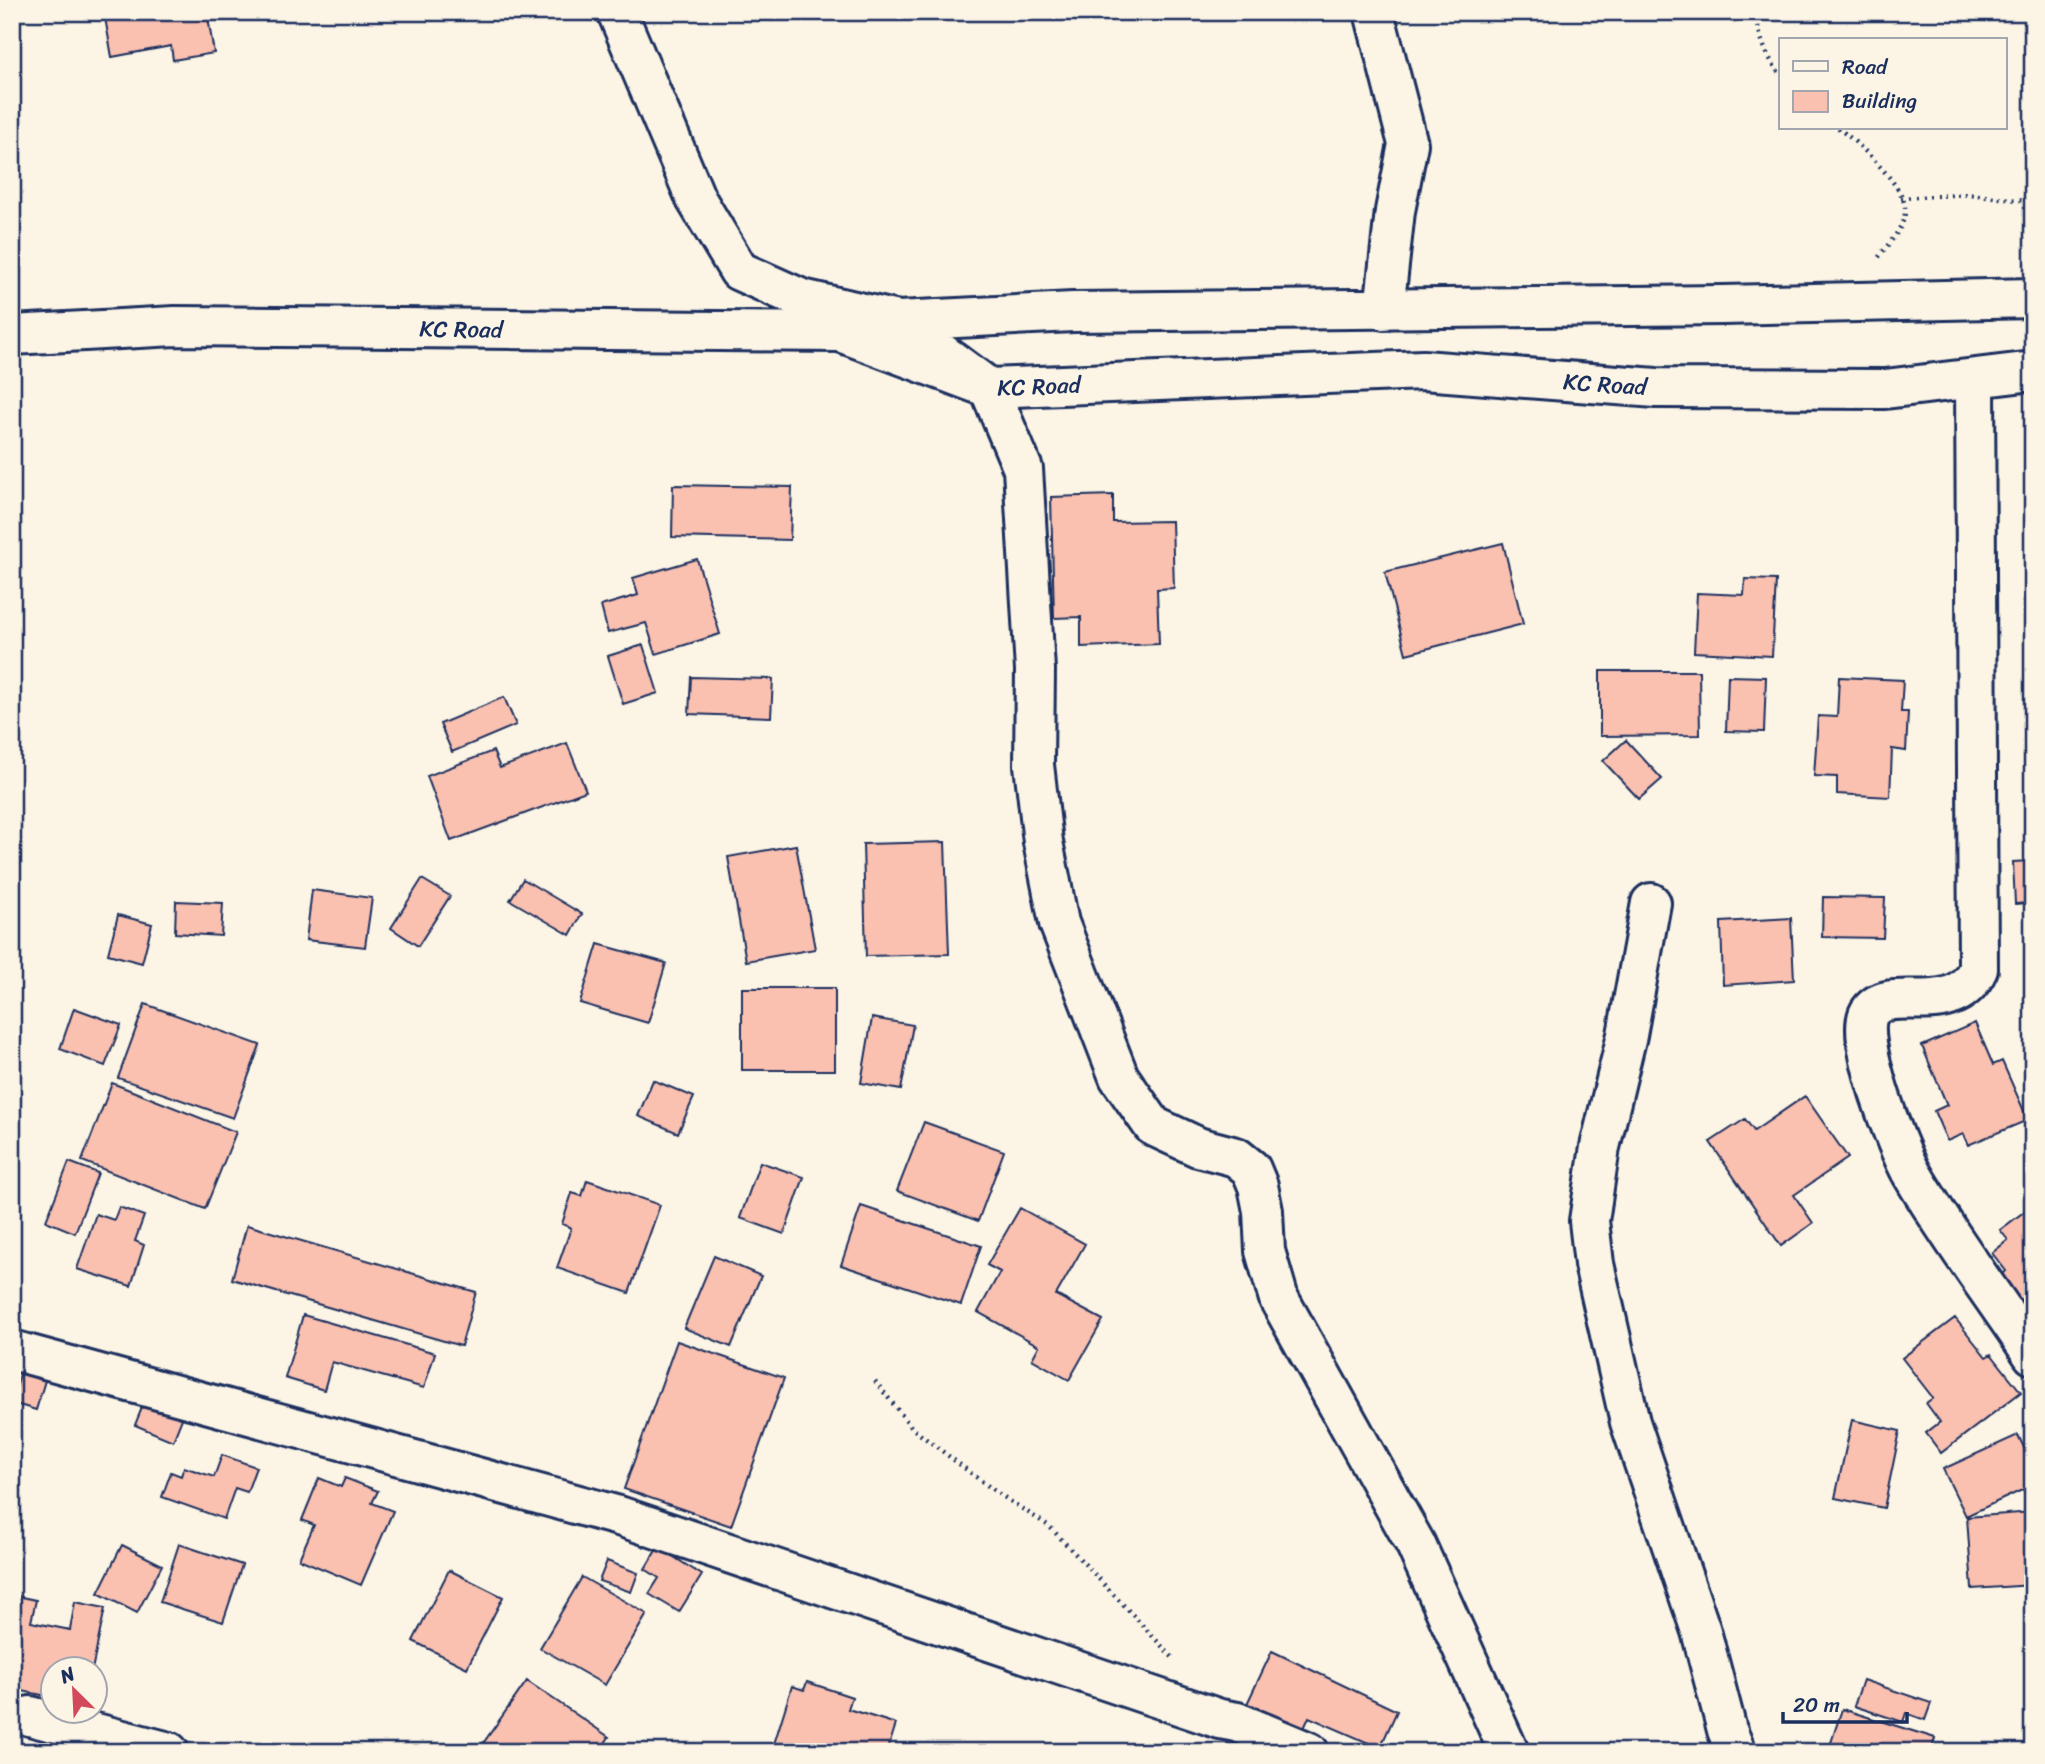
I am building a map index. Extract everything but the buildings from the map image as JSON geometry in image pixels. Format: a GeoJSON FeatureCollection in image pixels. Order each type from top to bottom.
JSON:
{"type":"FeatureCollection","features":[{"type":"Feature","properties":{"kind":"street"},"geometry":{"type":"LineString","coordinates":[[617,12],[696,199],[740,271],[802,299],[898,321],[1073,312],[1384,310],[2033,298]]}},
{"type":"Feature","properties":{"kind":"street"},"geometry":{"type":"LineString","coordinates":[[1374,12],[1408,144],[1395,211],[1384,310]]}},
{"type":"Feature","properties":{"kind":"street"},"geometry":{"type":"LineString","coordinates":[[898,321],[989,388],[1023,469],[1035,670],[1034,765],[1043,842],[1059,923],[1119,1077],[1153,1126],[1198,1147],[1237,1157],[1251,1169],[1264,1210],[1265,1251],[1279,1299],[1416,1545],[1509,1752]]}},
{"type":"Feature","properties":{"kind":"street","name":"KC Road"},"geometry":{"type":"LineString","coordinates":[[12,335],[175,326],[839,332],[989,388],[1423,370],[1656,388],[1885,389],[2033,371]]}},
{"type":"Feature","properties":{"kind":"street"},"geometry":{"type":"LineString","coordinates":[[1975,378],[1978,969],[1972,983],[1962,992],[1942,998],[1886,1002],[1875,1006],[1868,1014],[1864,1030],[1869,1066],[1911,1172],[2033,1355]]}},
{"type":"Feature","properties":{"kind":"street"},"geometry":{"type":"LineString","coordinates":[[1650,904],[1627,1035],[1600,1147],[1588,1221],[1594,1265],[1630,1422],[1702,1631],[1727,1730],[1736,1752]]}},
{"type":"Feature","properties":{"kind":"street"},"geometry":{"type":"LineString","coordinates":[[12,1350],[618,1516],[1220,1719],[1233,1737],[1309,1752]]}},
{"type":"Feature","properties":{"kind":"street"},"geometry":{"type":"LineString","coordinates":[[30,1716],[169,1752]]}},
{"type":"Feature","properties":{"kind":"path"},"geometry":{"type":"LineString","coordinates":[[1756,12],[1758,31],[1779,72]]}},
{"type":"Feature","properties":{"kind":"path"},"geometry":{"type":"LineString","coordinates":[[1841,130],[1855,140],[1896,187],[1905,207],[1901,227],[1851,302]]}},
{"type":"Feature","properties":{"kind":"path"},"geometry":{"type":"LineString","coordinates":[[1901,198],[1969,194],[2033,202]]}},
{"type":"Feature","properties":{"kind":"path"},"geometry":{"type":"LineString","coordinates":[[875,1381],[913,1429],[996,1492],[1049,1526],[1182,1670]]}}]}
